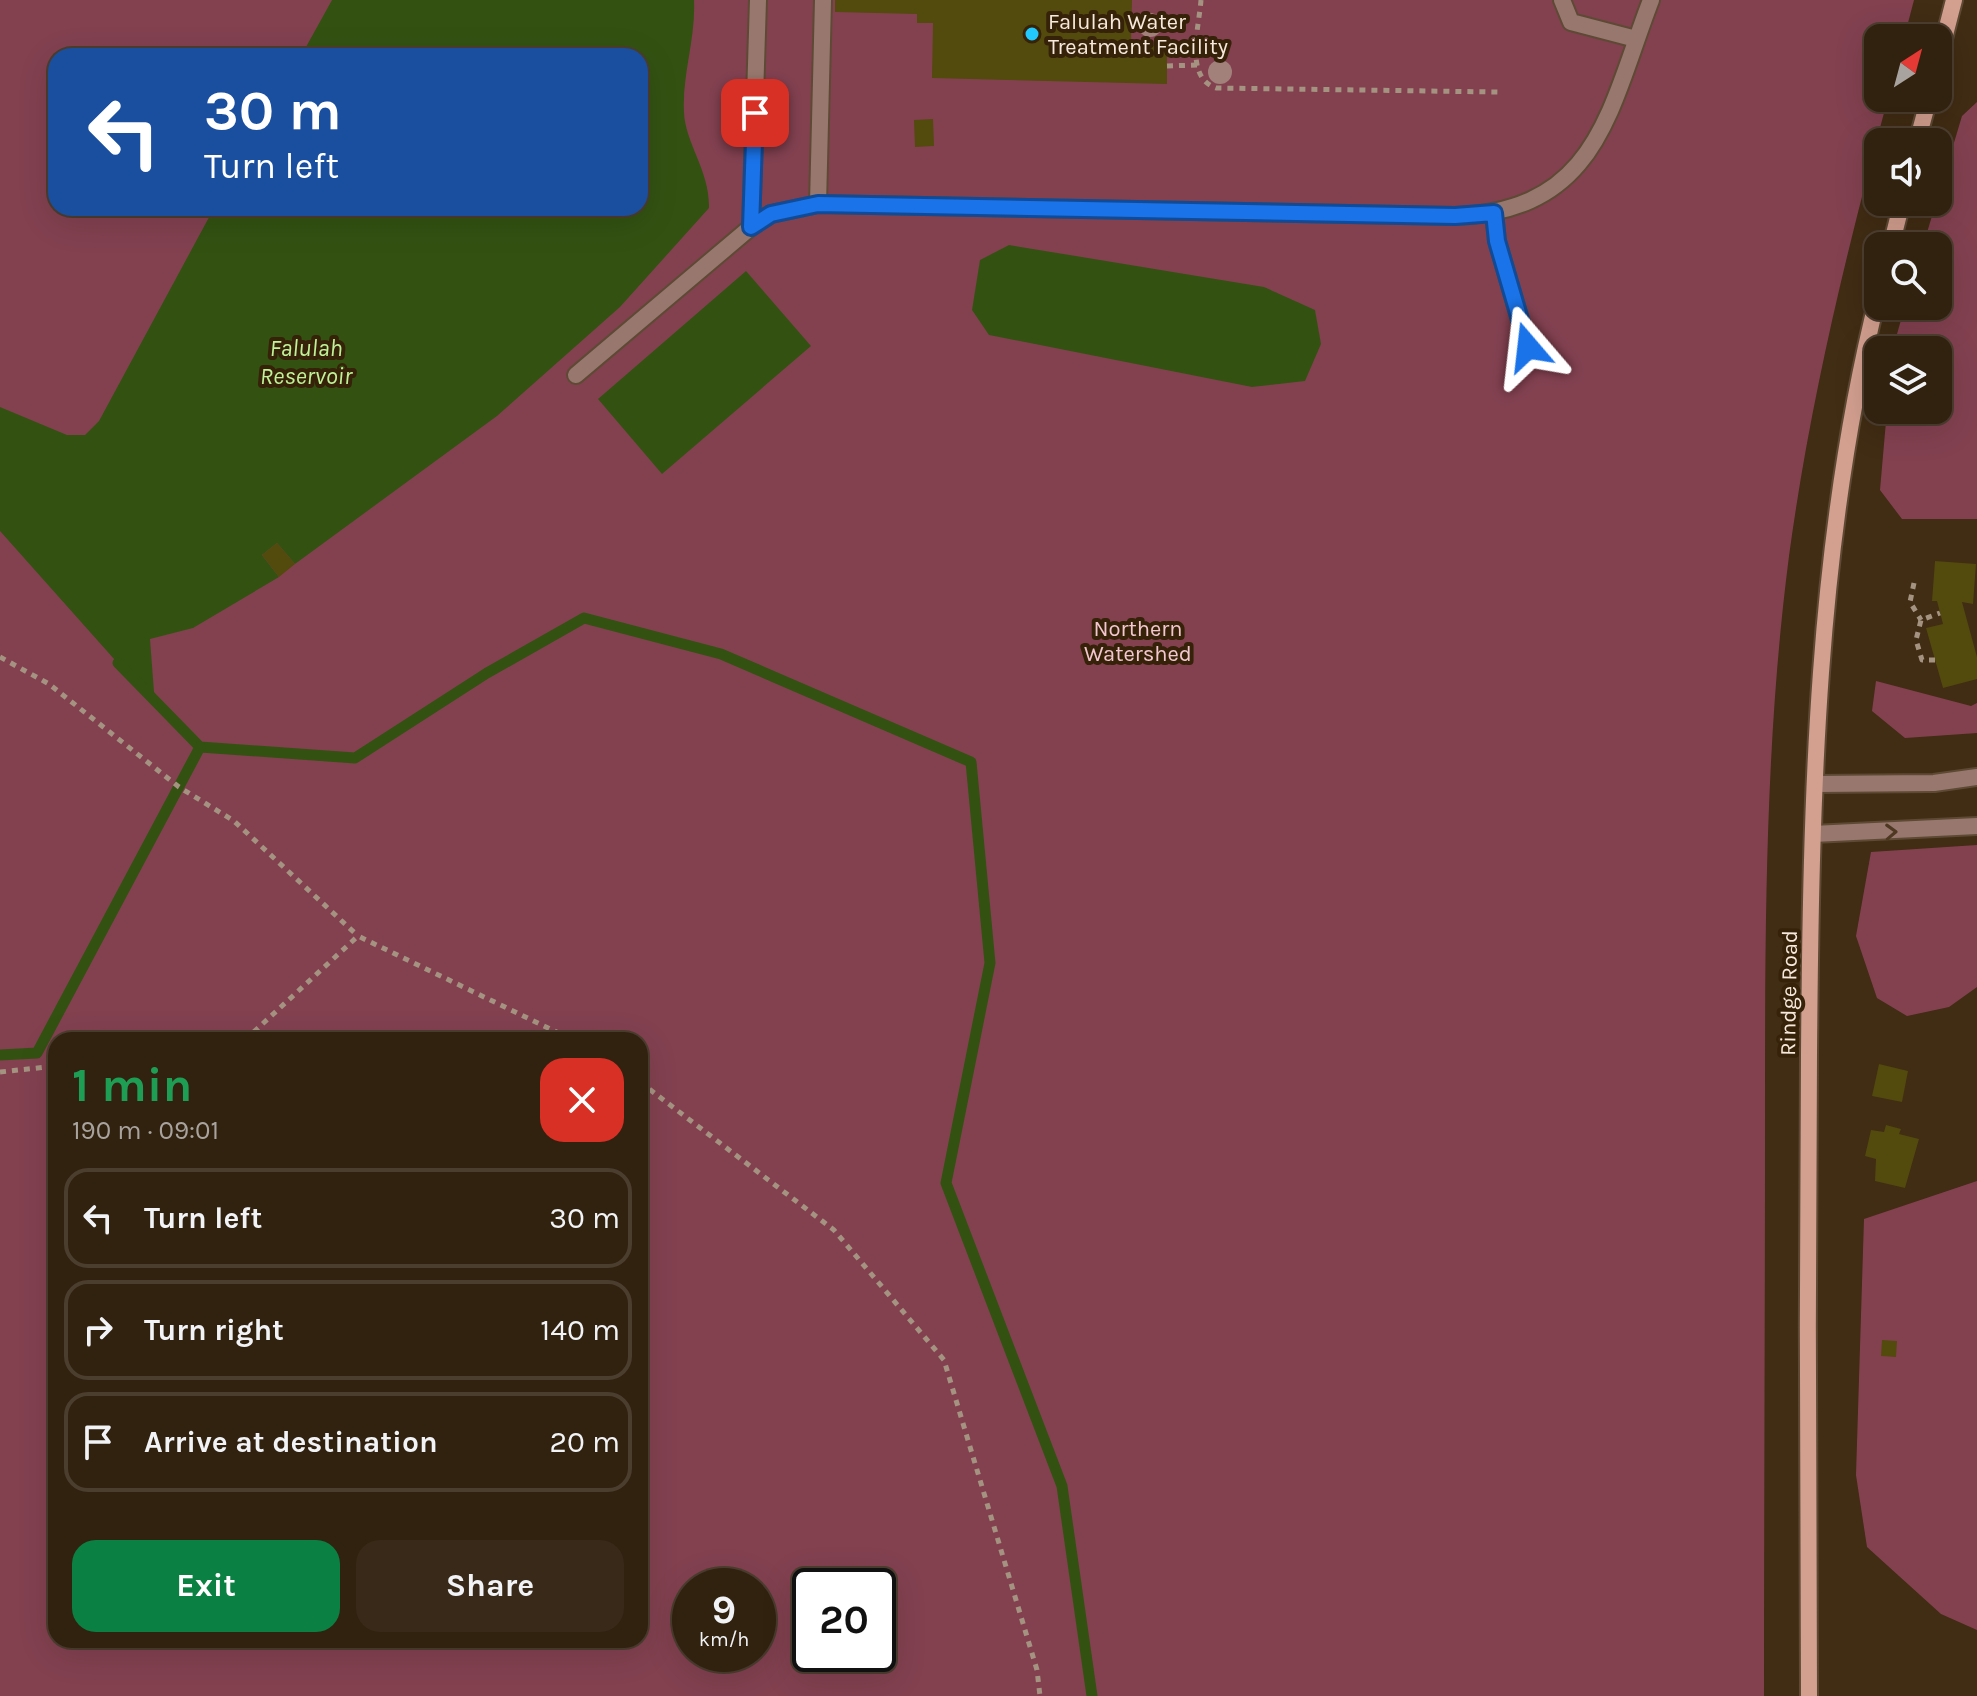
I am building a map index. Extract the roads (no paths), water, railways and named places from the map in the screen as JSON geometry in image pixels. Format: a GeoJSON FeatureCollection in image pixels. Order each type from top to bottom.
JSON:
{"type":"FeatureCollection","features":[{"type":"Feature","properties":{"kind":"street"},"geometry":{"type":"LineString","coordinates":[[751,227],[758,0]]}},
{"type":"Feature","properties":{"kind":"street"},"geometry":{"type":"LineString","coordinates":[[818,204],[823,0]]}},
{"type":"Feature","properties":{"kind":"street"},"geometry":{"type":"LineString","coordinates":[[1562,0],[1571,22],[1636,39]]}},
{"type":"Feature","properties":{"kind":"street"},"geometry":{"type":"LineString","coordinates":[[576,375],[751,227],[771,214],[818,204],[1455,216],[1494,213],[1552,188],[1572,174],[1588,156],[1609,117],[1651,0]]}},
{"type":"Feature","properties":{"kind":"street"},"geometry":{"type":"LineString","coordinates":[[1948,24],[1954,0]]}},
{"type":"Feature","properties":{"kind":"street"},"geometry":{"type":"LineString","coordinates":[[1494,213],[1497,241],[1528,347]]}},
{"type":"Feature","properties":{"kind":"street","name":"Rindge Road"},"geometry":{"type":"LineString","coordinates":[[1809,1696],[1808,1219],[1815,784],[1830,581],[1841,493],[1873,320]]}},
{"type":"Feature","properties":{"kind":"street"},"geometry":{"type":"LineString","coordinates":[[1815,784],[1934,783],[1977,777]]}},
{"type":"Feature","properties":{"kind":"street"},"geometry":{"type":"LineString","coordinates":[[1813,834],[1977,826]]}},
{"type":"Feature","properties":{"kind":"water","name":"Falulah Reservoir"},"geometry":{"type":"Polygon","coordinates":[[[332,0],[694,0],[684,112],[688,135],[706,182],[709,208],[620,307],[497,416],[295,564],[277,543],[262,555],[279,577],[193,628],[150,639],[155,705],[0,531],[0,407],[67,435],[85,435],[99,421],[210,216],[648,216],[648,48],[305,48],[332,0]]]}},
{"type":"Feature","properties":{"kind":"water"},"geometry":{"type":"Polygon","coordinates":[[[1009,245],[1264,287],[1315,310],[1321,344],[1305,381],[1252,387],[989,335],[972,310],[980,260],[1009,245]]]}},
{"type":"Feature","properties":{"kind":"water"},"geometry":{"type":"Polygon","coordinates":[[[746,271],[811,346],[662,474],[598,399],[746,271]]]}},
{"type":"Feature","properties":{"kind":"waterway"},"geometry":{"type":"LineString","coordinates":[[118,663],[200,747],[355,758],[487,673],[584,618],[721,654],[971,762],[990,963],[946,1183],[1062,1486],[1092,1696]]}},
{"type":"Feature","properties":{"kind":"waterway"},"geometry":{"type":"LineString","coordinates":[[48,1032],[200,747]]}},
{"type":"Feature","properties":{"kind":"waterway"},"geometry":{"type":"LineString","coordinates":[[0,1055],[37,1053],[48,1032]]}},
{"type":"Feature","properties":{"kind":"place","name":"Falulah Water Treatment Facility"},"geometry":{"type":"Point","coordinates":[1032,34]}},
{"type":"Feature","properties":{"kind":"park label","name":"Northern Watershed"},"geometry":{"type":"Point","coordinates":[1138,640]}}]}
